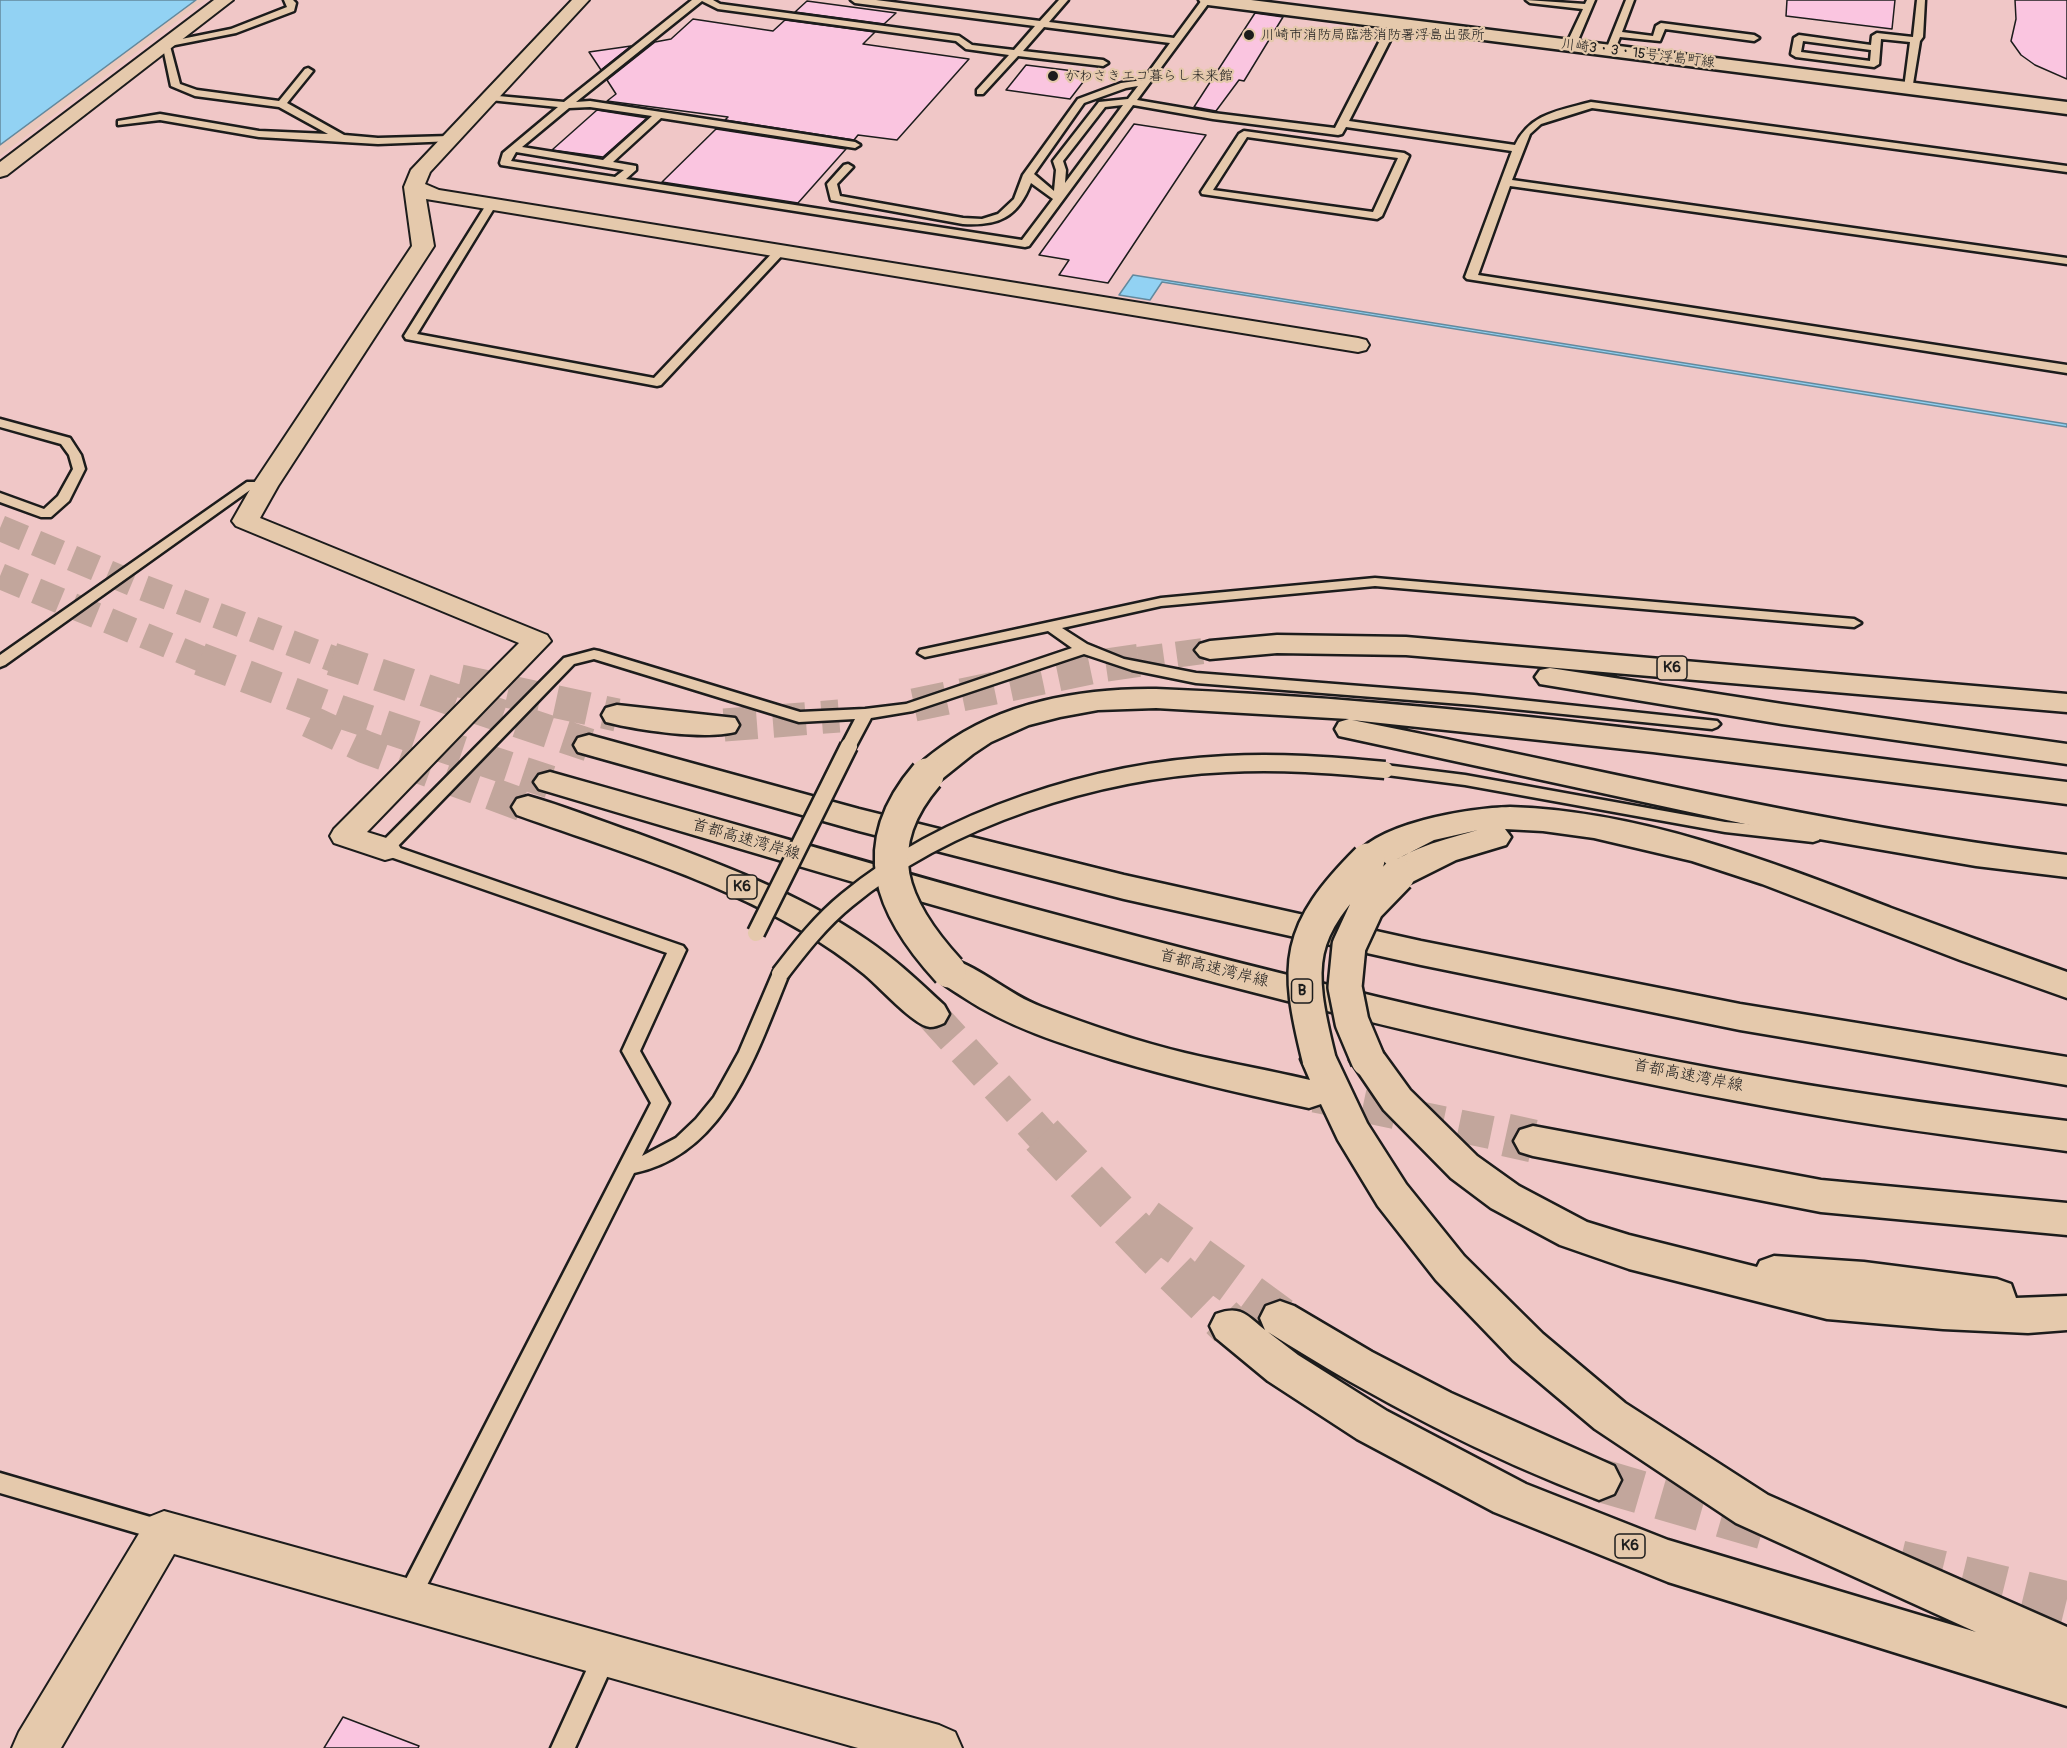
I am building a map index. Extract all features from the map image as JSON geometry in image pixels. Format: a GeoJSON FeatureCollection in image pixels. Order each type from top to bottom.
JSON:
{"type":"FeatureCollection","features":[{"type":"Feature","properties":{"kind":"main road","name":"川崎3・3・15号浮島町線"},"geometry":{"type":"LineString","coordinates":[[1208,0],[1571,45],[1614,42],[1909,88],[2067,108]]}},
{"type":"Feature","properties":{"kind":"main road","name":"K6"},"geometry":{"type":"LineString","coordinates":[[1210,650],[1277,644],[1367,644],[1523,654],[2067,703]]}},
{"type":"Feature","properties":{"kind":"main road"},"geometry":{"type":"LineString","coordinates":[[1277,644],[1392,652],[1696,701],[2067,752]]}},
{"type":"Feature","properties":{"kind":"main road"},"geometry":{"type":"LineString","coordinates":[[1146,699],[1310,721],[1736,812],[1961,852],[2067,867]]}},
{"type":"Feature","properties":{"kind":"main road"},"geometry":{"type":"LineString","coordinates":[[1314,1077],[1185,1067],[1089,1039],[1022,1014],[989,997],[949,970],[924,945],[905,915],[893,886],[891,855],[896,823],[907,801],[927,775],[951,753],[980,734],[1013,720],[1050,709],[1085,702],[1146,699],[1325,707],[1589,734],[2067,793]]}},
{"type":"Feature","properties":{"kind":"main road"},"geometry":{"type":"LineString","coordinates":[[617,715],[688,724],[724,725]]}},
{"type":"Feature","properties":{"kind":"main road"},"geometry":{"type":"LineString","coordinates":[[589,745],[859,820],[1101,881],[1421,953],[1740,1017],[2067,1071]]}},
{"type":"Feature","properties":{"kind":"main road","name":"K6"},"geometry":{"type":"LineString","coordinates":[[539,794],[786,907],[844,942],[892,978],[931,1014]]}},
{"type":"Feature","properties":{"kind":"main road","name":"首都高速湾岸線"},"geometry":{"type":"LineString","coordinates":[[539,794],[825,863],[1089,937],[1405,1017],[1728,1085],[1971,1124],[2067,1136]]}},
{"type":"Feature","properties":{"kind":"main road"},"geometry":{"type":"LineString","coordinates":[[2066,985],[1722,857],[1650,837],[1550,820],[1486,819],[1458,822],[1391,845],[1368,860],[1339,887],[1320,914],[1308,942],[1303,972],[1314,1077],[1352,1130],[1392,1195],[1450,1268],[1528,1347],[1610,1416],[1752,1509],[2067,1650]]}},
{"type":"Feature","properties":{"kind":"main road"},"geometry":{"type":"LineString","coordinates":[[1613,830],[1552,829],[1497,836],[1459,845],[1426,858],[1398,875],[1367,907],[1350,946],[1345,987],[1352,1022],[1368,1060],[1397,1100],[1428,1133],[1464,1167],[1505,1197],[1574,1234],[1629,1252],[1827,1302],[2007,1315],[2067,1313]]}},
{"type":"Feature","properties":{"kind":"main road"},"geometry":{"type":"LineString","coordinates":[[1533,1141],[1821,1196],[2067,1219]]}},
{"type":"Feature","properties":{"kind":"main road"},"geometry":{"type":"LineString","coordinates":[[1685,1267],[1864,1279],[2067,1306]]}},
{"type":"Feature","properties":{"kind":"main road"},"geometry":{"type":"LineString","coordinates":[[1280,1318],[1406,1394],[1539,1456],[1599,1480]]}},
{"type":"Feature","properties":{"kind":"main road","name":"K6"},"geometry":{"type":"LineString","coordinates":[[1230,1326],[1283,1368],[1372,1425],[1510,1498],[1668,1561],[2067,1683]]}},
{"type":"Feature","properties":{"kind":"street"},"geometry":{"type":"LineString","coordinates":[[0,171],[225,0]]}},
{"type":"Feature","properties":{"kind":"street"},"geometry":{"type":"LineString","coordinates":[[385,849],[345,836],[537,641],[245,520],[423,246],[414,187],[421,170],[581,0]]}},
{"type":"Feature","properties":{"kind":"street"},"geometry":{"type":"LineString","coordinates":[[414,187],[434,195],[491,205],[781,250],[1358,345]]}},
{"type":"Feature","properties":{"kind":"street"},"geometry":{"type":"LineString","coordinates":[[35,1748],[164,1531],[939,1748]]}},
{"type":"Feature","properties":{"kind":"lane"},"geometry":{"type":"LineString","coordinates":[[288,0],[293,5],[291,9],[254,24],[165,45],[176,86],[195,93],[281,104],[342,138]]}},
{"type":"Feature","properties":{"kind":"lane"},"geometry":{"type":"LineString","coordinates":[[698,0],[566,105],[507,155],[505,163],[1025,244],[1208,0]]}},
{"type":"Feature","properties":{"kind":"lane"},"geometry":{"type":"LineString","coordinates":[[706,0],[718,6],[958,39],[969,47],[1103,63]]}},
{"type":"Feature","properties":{"kind":"lane"},"geometry":{"type":"LineString","coordinates":[[855,0],[1176,41]]}},
{"type":"Feature","properties":{"kind":"lane"},"geometry":{"type":"LineString","coordinates":[[943,11],[954,0]]}},
{"type":"Feature","properties":{"kind":"lane"},"geometry":{"type":"LineString","coordinates":[[980,92],[1064,0]]}},
{"type":"Feature","properties":{"kind":"lane"},"geometry":{"type":"LineString","coordinates":[[1530,0],[1589,4],[1571,45]]}},
{"type":"Feature","properties":{"kind":"lane"},"geometry":{"type":"LineString","coordinates":[[1630,0],[1614,42],[1657,39],[1661,26],[1754,38]]}},
{"type":"Feature","properties":{"kind":"lane"},"geometry":{"type":"LineString","coordinates":[[1909,88],[1915,40],[1918,37],[1921,0]]}},
{"type":"Feature","properties":{"kind":"lane"},"geometry":{"type":"LineString","coordinates":[[1330,146],[1394,23]]}},
{"type":"Feature","properties":{"kind":"lane"},"geometry":{"type":"LineString","coordinates":[[1875,48],[1799,38],[1796,54],[1874,64],[1877,36],[1915,40]]}},
{"type":"Feature","properties":{"kind":"lane"},"geometry":{"type":"LineString","coordinates":[[281,104],[308,71]]}},
{"type":"Feature","properties":{"kind":"lane"},"geometry":{"type":"LineString","coordinates":[[848,166],[832,184],[835,198],[963,221],[983,222],[1002,216],[1019,200],[1029,175],[1081,101],[1124,86],[1146,82]]}},
{"type":"Feature","properties":{"kind":"lane"},"geometry":{"type":"LineString","coordinates":[[490,97],[566,105],[590,104],[855,145]]}},
{"type":"Feature","properties":{"kind":"lane"},"geometry":{"type":"LineString","coordinates":[[1059,198],[1058,161],[1102,104],[1131,102],[1213,116],[1340,127],[1518,149]]}},
{"type":"Feature","properties":{"kind":"lane"},"geometry":{"type":"LineString","coordinates":[[2067,169],[1591,105],[1537,122],[1526,133],[1471,277],[2067,369]]}},
{"type":"Feature","properties":{"kind":"lane"},"geometry":{"type":"LineString","coordinates":[[605,164],[659,115]]}},
{"type":"Feature","properties":{"kind":"lane"},"geometry":{"type":"LineString","coordinates":[[122,123],[160,117],[260,134],[378,141],[450,139]]}},
{"type":"Feature","properties":{"kind":"lane"},"geometry":{"type":"LineString","coordinates":[[1244,134],[1330,146],[1404,156],[1377,216],[1206,192],[1244,134]]}},
{"type":"Feature","properties":{"kind":"lane"},"geometry":{"type":"LineString","coordinates":[[514,149],[632,168],[617,180]]}},
{"type":"Feature","properties":{"kind":"lane"},"geometry":{"type":"LineString","coordinates":[[1029,175],[1049,193],[1059,198]]}},
{"type":"Feature","properties":{"kind":"lane"},"geometry":{"type":"LineString","coordinates":[[1506,182],[2067,261]]}},
{"type":"Feature","properties":{"kind":"lane"},"geometry":{"type":"LineString","coordinates":[[491,205],[410,336],[657,382],[781,250]]}},
{"type":"Feature","properties":{"kind":"lane"},"geometry":{"type":"LineString","coordinates":[[0,423],[66,441],[75,455],[79,469],[64,498],[46,514],[0,497]]}},
{"type":"Feature","properties":{"kind":"lane"},"geometry":{"type":"LineString","coordinates":[[0,662],[247,486],[265,486]]}},
{"type":"Feature","properties":{"kind":"lane"},"geometry":{"type":"LineString","coordinates":[[925,653],[1161,602],[1375,582],[1854,623]]}},
{"type":"Feature","properties":{"kind":"lane"},"geometry":{"type":"LineString","coordinates":[[1049,625],[1083,649],[1109,660],[1152,671],[1196,678],[1462,699],[1712,724]]}},
{"type":"Feature","properties":{"kind":"lane"},"geometry":{"type":"LineString","coordinates":[[408,1599],[660,1103],[631,1051],[677,950],[385,849],[569,661],[594,654],[799,717],[865,714],[908,708],[1083,649]]}},
{"type":"Feature","properties":{"kind":"lane"},"geometry":{"type":"LineString","coordinates":[[756,933],[865,714]]}},
{"type":"Feature","properties":{"kind":"lane"},"geometry":{"type":"LineString","coordinates":[[628,1167],[658,1159],[682,1144],[713,1114],[731,1087],[780,974],[824,921],[857,892],[947,838],[988,818],[1035,800],[1123,776],[1203,765],[1289,763],[1384,770],[1465,780],[1725,827],[1961,852]]}},
{"type":"Feature","properties":{"kind":"lane"},"geometry":{"type":"LineString","coordinates":[[0,1483],[164,1531]]}},
{"type":"Feature","properties":{"kind":"lane"},"geometry":{"type":"LineString","coordinates":[[563,1748],[605,1655]]}},
{"type":"Feature","properties":{"kind":"shaded area"},"geometry":{"type":"Polygon","coordinates":[[[205,0],[2067,0],[2067,1748],[0,1748],[0,156],[205,0]]]}},
{"type":"Feature","properties":{"kind":"water"},"geometry":{"type":"Polygon","coordinates":[[[0,0],[196,0],[0,145],[0,0]]]}},
{"type":"Feature","properties":{"kind":"water"},"geometry":{"type":"Polygon","coordinates":[[[1133,275],[2067,424],[2067,427],[1162,282],[1150,300],[1119,295],[1133,275]]]}},
{"type":"Feature","properties":{"kind":"building"},"geometry":{"type":"Polygon","coordinates":[[[1787,0],[1895,0],[1892,29],[1786,16],[1787,0]]]}},
{"type":"Feature","properties":{"kind":"building"},"geometry":{"type":"Polygon","coordinates":[[[2015,0],[2067,0],[2067,79],[2035,65],[2021,55],[2011,41],[2016,19],[2015,0]]]}},
{"type":"Feature","properties":{"kind":"building"},"geometry":{"type":"Polygon","coordinates":[[[807,1],[896,13],[884,24],[795,12],[807,1]]]}},
{"type":"Feature","properties":{"kind":"building"},"geometry":{"type":"Polygon","coordinates":[[[1255,13],[1283,17],[1244,81],[1239,80],[1216,111],[1194,107],[1255,13]]]}},
{"type":"Feature","properties":{"kind":"building"},"geometry":{"type":"Polygon","coordinates":[[[693,19],[773,31],[785,20],[875,32],[863,44],[969,59],[897,140],[858,135],[854,140],[725,120],[728,117],[607,101],[616,94],[607,80],[655,42],[671,39],[693,19]]]}},
{"type":"Feature","properties":{"kind":"building"},"geometry":{"type":"Polygon","coordinates":[[[631,46],[601,70],[589,52],[631,46]]]}},
{"type":"Feature","properties":{"kind":"building"},"geometry":{"type":"Polygon","coordinates":[[[1026,65],[1090,73],[1070,99],[1006,90],[1026,65]]]}},
{"type":"Feature","properties":{"kind":"building"},"geometry":{"type":"Polygon","coordinates":[[[597,110],[647,118],[603,157],[552,150],[597,110]]]}},
{"type":"Feature","properties":{"kind":"building"},"geometry":{"type":"Polygon","coordinates":[[[1134,124],[1206,135],[1108,283],[1059,275],[1069,260],[1039,255],[1134,124]]]}},
{"type":"Feature","properties":{"kind":"building"},"geometry":{"type":"Polygon","coordinates":[[[716,129],[846,149],[798,203],[662,182],[716,129]]]}},
{"type":"Feature","properties":{"kind":"building"},"geometry":{"type":"Polygon","coordinates":[[[343,1717],[419,1746],[418,1748],[324,1748],[343,1717]]]}},
{"type":"Feature","properties":{"kind":"tunnel"},"geometry":{"type":"LineString","coordinates":[[0,528],[144,588],[336,660]]}},
{"type":"Feature","properties":{"kind":"tunnel"},"geometry":{"type":"LineString","coordinates":[[0,576],[204,660]]}},
{"type":"Feature","properties":{"kind":"tunnel"},"geometry":{"type":"LineString","coordinates":[[1138,660],[1210,650]]}},
{"type":"Feature","properties":{"kind":"tunnel"},"geometry":{"type":"LineString","coordinates":[[200,659],[341,712],[550,782]]}},
{"type":"Feature","properties":{"kind":"tunnel"},"geometry":{"type":"LineString","coordinates":[[332,659],[589,745]]}},
{"type":"Feature","properties":{"kind":"tunnel"},"geometry":{"type":"LineString","coordinates":[[914,705],[1100,666],[1148,659]]}},
{"type":"Feature","properties":{"kind":"tunnel"},"geometry":{"type":"LineString","coordinates":[[460,681],[617,715]]}},
{"type":"Feature","properties":{"kind":"tunnel"},"geometry":{"type":"LineString","coordinates":[[724,725],[839,716]]}},
{"type":"Feature","properties":{"kind":"tunnel"},"geometry":{"type":"LineString","coordinates":[[309,721],[365,747],[528,807]]}},
{"type":"Feature","properties":{"kind":"tunnel"},"geometry":{"type":"LineString","coordinates":[[931,1014],[1043,1137]]}},
{"type":"Feature","properties":{"kind":"tunnel"},"geometry":{"type":"LineString","coordinates":[[1315,1096],[1513,1137]]}},
{"type":"Feature","properties":{"kind":"tunnel"},"geometry":{"type":"LineString","coordinates":[[1042,1135],[1153,1251],[1230,1326]]}},
{"type":"Feature","properties":{"kind":"tunnel"},"geometry":{"type":"LineString","coordinates":[[1506,1135],[1533,1141]]}},
{"type":"Feature","properties":{"kind":"tunnel"},"geometry":{"type":"LineString","coordinates":[[1146,1220],[1280,1318]]}},
{"type":"Feature","properties":{"kind":"tunnel"},"geometry":{"type":"LineString","coordinates":[[1599,1480],[1774,1531]]}},
{"type":"Feature","properties":{"kind":"tunnel"},"geometry":{"type":"LineString","coordinates":[[1900,1562],[2067,1603]]}},
{"type":"Feature","properties":{"kind":"place","name":"川崎市消防局臨港消防署浮島出張所"},"geometry":{"type":"Point","coordinates":[1249,35]}},
{"type":"Feature","properties":{"kind":"place","name":"かわさきエコ暮らし未来館"},"geometry":{"type":"Point","coordinates":[1053,76]}}]}
